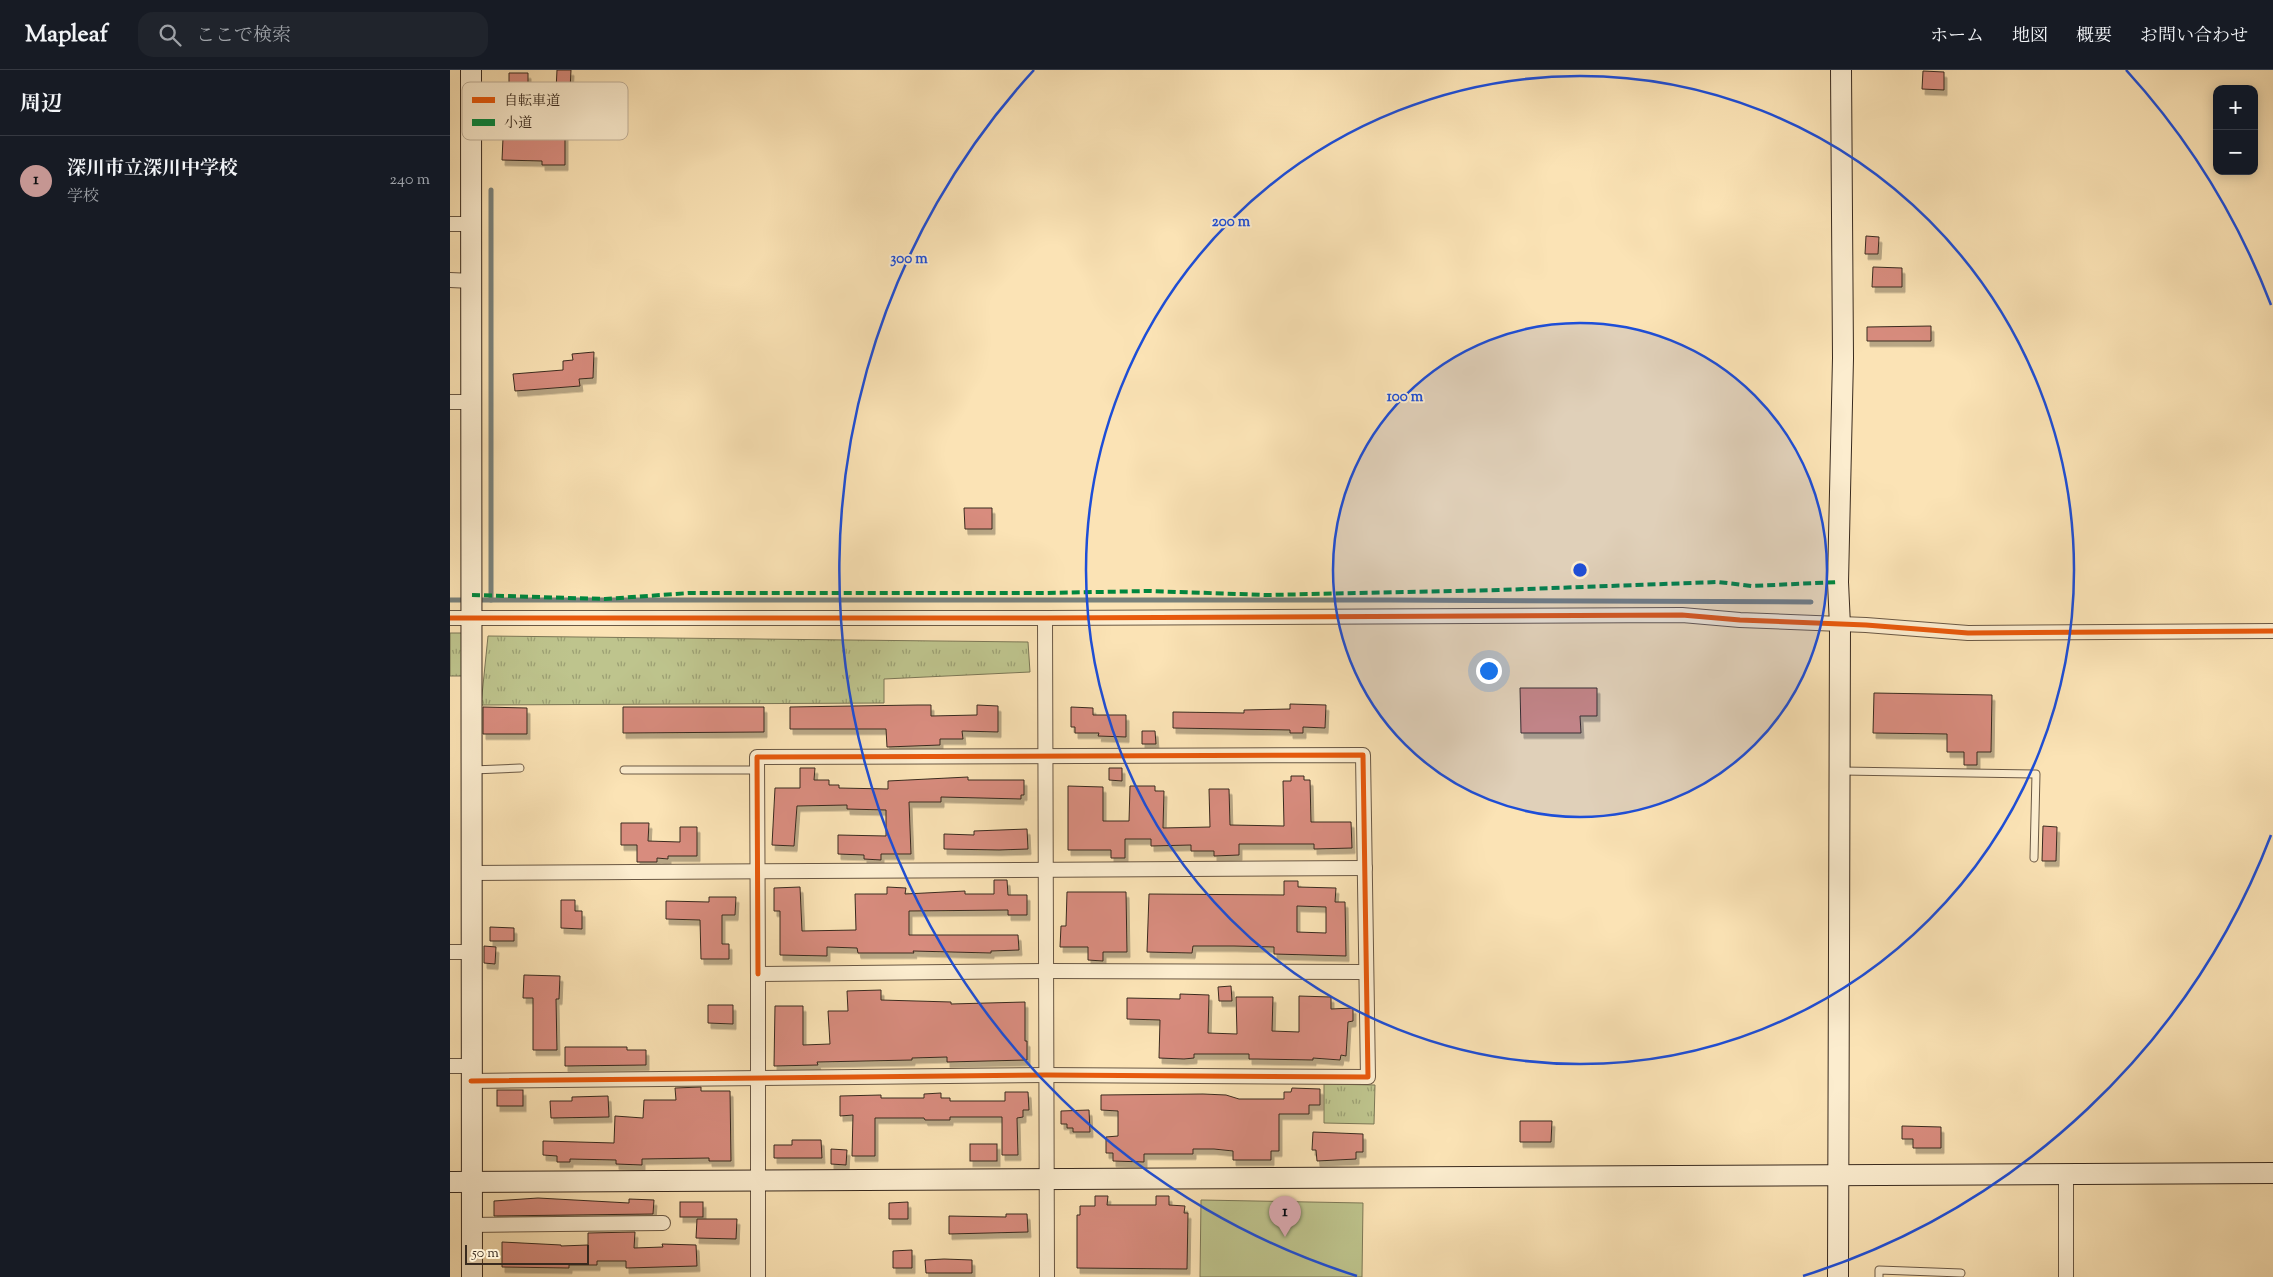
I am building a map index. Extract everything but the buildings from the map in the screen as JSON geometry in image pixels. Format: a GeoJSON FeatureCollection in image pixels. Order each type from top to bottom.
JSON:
{"type":"FeatureCollection","features":[{"type":"Feature","properties":{"kind":"street"},"geometry":{"type":"LineString","coordinates":[[1838,1277],[1840,626],[1838,582],[1843,358],[1841,70]]}},
{"type":"Feature","properties":{"kind":"street"},"geometry":{"type":"LineString","coordinates":[[471,140],[472,873],[470,952],[472,1277]]}},
{"type":"Feature","properties":{"kind":"street"},"geometry":{"type":"LineString","coordinates":[[450,224],[472,224]]}},
{"type":"Feature","properties":{"kind":"street"},"geometry":{"type":"LineString","coordinates":[[450,280],[472,280]]}},
{"type":"Feature","properties":{"kind":"street"},"geometry":{"type":"LineString","coordinates":[[450,402],[472,402]]}},
{"type":"Feature","properties":{"kind":"street"},"geometry":{"type":"LineString","coordinates":[[450,618],[1682,615],[1840,626],[1866,625],[1968,633],[2273,631]]}},
{"type":"Feature","properties":{"kind":"street"},"geometry":{"type":"LineString","coordinates":[[1045,618],[1046,1277]]}},
{"type":"Feature","properties":{"kind":"street"},"geometry":{"type":"LineString","coordinates":[[450,1066],[471,1073],[757,1077],[1046,1075],[1368,1077],[1363,755],[757,757],[758,870],[757,1077],[758,1277]]}},
{"type":"Feature","properties":{"kind":"street"},"geometry":{"type":"LineString","coordinates":[[472,873],[1365,868]]}},
{"type":"Feature","properties":{"kind":"street"},"geometry":{"type":"LineString","coordinates":[[450,952],[470,952]]}},
{"type":"Feature","properties":{"kind":"street"},"geometry":{"type":"LineString","coordinates":[[758,974],[1046,971],[1366,972]]}},
{"type":"Feature","properties":{"kind":"street"},"geometry":{"type":"LineString","coordinates":[[450,1182],[758,1182],[2273,1173]]}},
{"type":"Feature","properties":{"kind":"street"},"geometry":{"type":"LineString","coordinates":[[2066,1174],[2066,1277]]}},
{"type":"Feature","properties":{"kind":"street"},"geometry":{"type":"LineString","coordinates":[[471,1225],[663,1222]]}},
{"type":"Feature","properties":{"kind":"lane"},"geometry":{"type":"LineString","coordinates":[[472,770],[520,768]]}},
{"type":"Feature","properties":{"kind":"lane"},"geometry":{"type":"LineString","coordinates":[[624,770],[757,770]]}},
{"type":"Feature","properties":{"kind":"lane"},"geometry":{"type":"LineString","coordinates":[[1840,771],[2036,774],[2034,858]]}},
{"type":"Feature","properties":{"kind":"lane"},"geometry":{"type":"LineString","coordinates":[[1879,1277],[1879,1270],[1961,1273]]}},
{"type":"Feature","properties":{"kind":"green space"},"geometry":{"type":"Polygon","coordinates":[[[450,633],[467,633],[468,676],[450,676],[450,633]]]}},
{"type":"Feature","properties":{"kind":"green space"},"geometry":{"type":"Polygon","coordinates":[[[488,636],[1028,642],[1030,672],[884,679],[884,703],[481,705],[488,636]]]}},
{"type":"Feature","properties":{"kind":"green space"},"geometry":{"type":"Polygon","coordinates":[[[1324,1084],[1375,1085],[1374,1124],[1324,1123],[1324,1084]]]}},
{"type":"Feature","properties":{"kind":"green space"},"geometry":{"type":"Polygon","coordinates":[[[1201,1200],[1363,1203],[1362,1277],[1200,1277],[1201,1200]]]}},
{"type":"Feature","properties":{"kind":"waterway"},"geometry":{"type":"LineString","coordinates":[[491,190],[491,600]]}},
{"type":"Feature","properties":{"kind":"waterway"},"geometry":{"type":"LineString","coordinates":[[450,600],[468,600]]}},
{"type":"Feature","properties":{"kind":"waterway"},"geometry":{"type":"LineString","coordinates":[[476,600],[1811,602]]}},
{"type":"Feature","properties":{"kind":"marked path"},"geometry":{"type":"LineString","coordinates":[[472,595],[605,599],[689,593],[1047,593],[1149,591],[1267,595],[1499,590],[1718,582],[1752,586],[1838,582]]}},
{"type":"Feature","properties":{"kind":"cycle path"},"geometry":{"type":"LineString","coordinates":[[450,618],[1682,615],[1740,620],[1866,625],[1968,633],[2273,631]]}},
{"type":"Feature","properties":{"kind":"cycle path"},"geometry":{"type":"LineString","coordinates":[[471,1081],[1046,1075],[1368,1077],[1363,755],[757,757],[758,974]]}},
{"type":"Feature","properties":{"kind":"place","name":"深川市立深川中学校"},"geometry":{"type":"Point","coordinates":[1285,1237]}}]}
